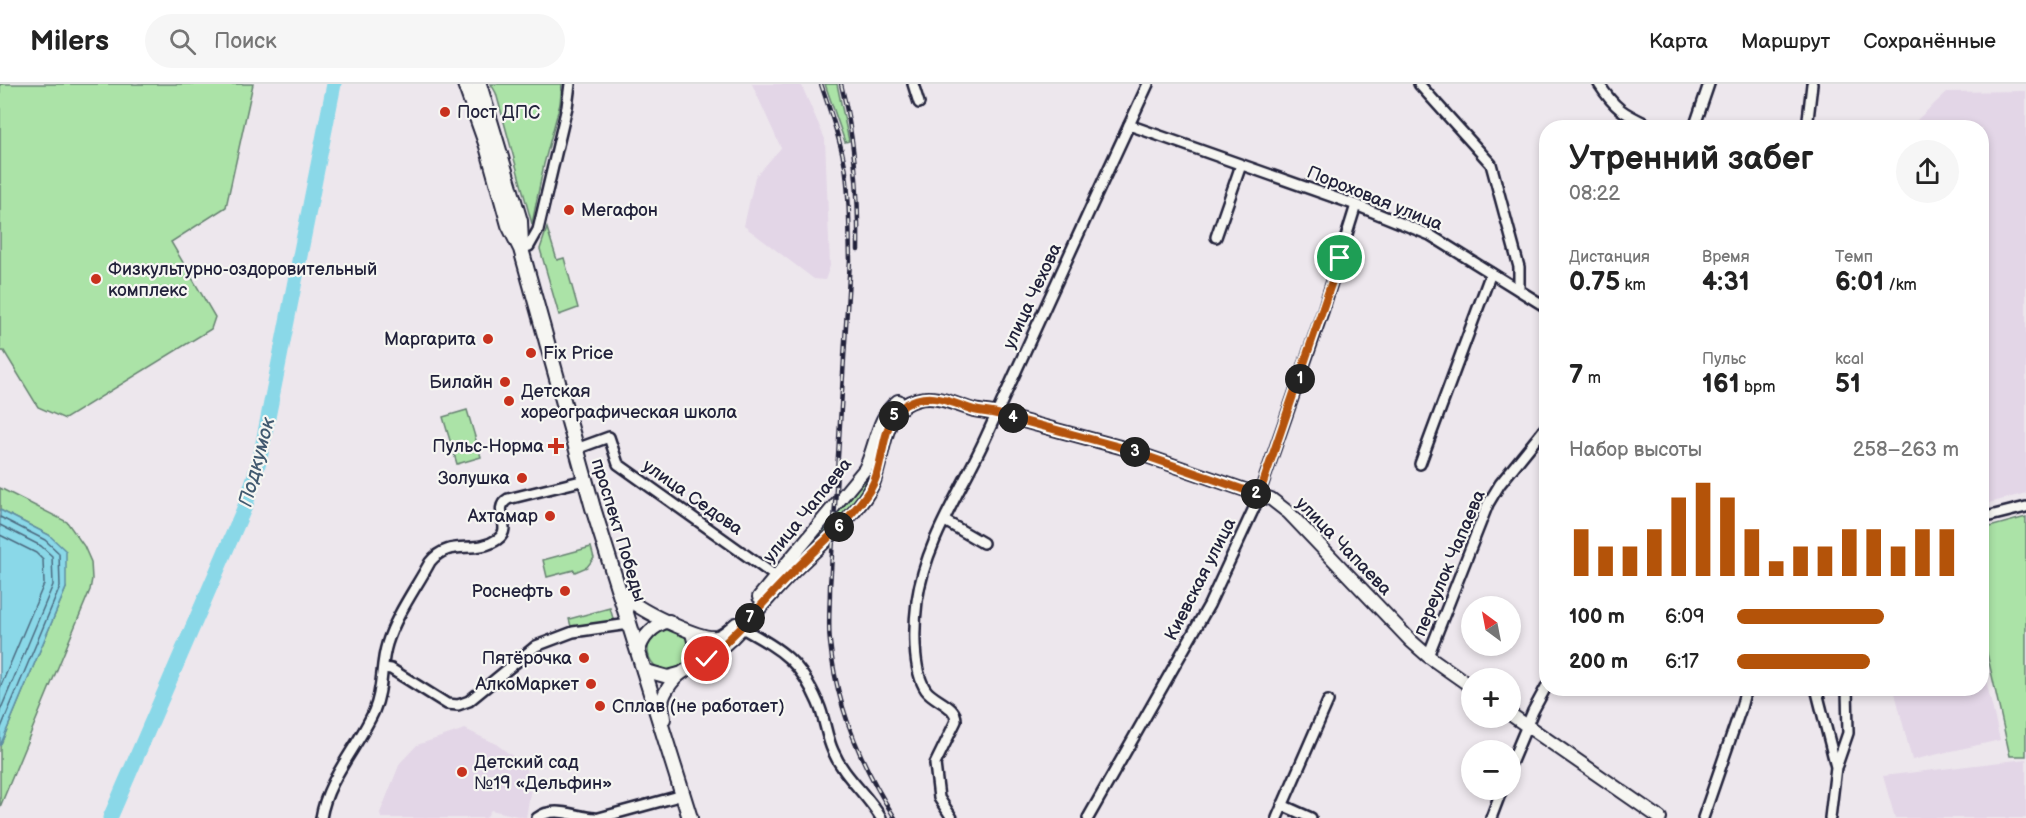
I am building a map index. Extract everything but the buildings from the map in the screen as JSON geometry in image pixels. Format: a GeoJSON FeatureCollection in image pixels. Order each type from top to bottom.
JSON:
{"type":"FeatureCollection","features":[{"type":"Feature","properties":{"kind":"main road","name":"проспект Победы"},"geometry":{"type":"LineString","coordinates":[[465,84],[487,146],[509,225],[521,249],[585,480],[690,818]]}},
{"type":"Feature","properties":{"kind":"main road","name":"проспект Победы"},"geometry":{"type":"LineString","coordinates":[[479,84],[520,221],[521,249]]}},
{"type":"Feature","properties":{"kind":"main road","name":"улица Чапаева"},"geometry":{"type":"LineString","coordinates":[[618,589],[642,609],[692,633],[710,638],[727,633],[865,469],[873,454],[883,418],[895,403],[916,391],[939,390],[979,404],[997,414]]}},
{"type":"Feature","properties":{"kind":"main road","name":"улица Чапаева"},"geometry":{"type":"LineString","coordinates":[[662,732],[664,718],[662,700],[679,674],[707,659],[742,628],[787,578],[848,518],[872,486],[891,421],[897,412],[906,405],[929,397],[1120,447],[1271,500],[1289,513],[1411,641],[1461,679]]}},
{"type":"Feature","properties":{"kind":"main road"},"geometry":{"type":"LineString","coordinates":[[638,653],[643,638],[653,628],[669,621]]}},
{"type":"Feature","properties":{"kind":"main road"},"geometry":{"type":"LineString","coordinates":[[692,633],[697,653],[692,665]]}},
{"type":"Feature","properties":{"kind":"main road"},"geometry":{"type":"LineString","coordinates":[[643,670],[668,677],[679,674]]}},
{"type":"Feature","properties":{"kind":"main road"},"geometry":{"type":"LineString","coordinates":[[1521,721],[1660,818]]}},
{"type":"Feature","properties":{"kind":"street"},"geometry":{"type":"LineString","coordinates":[[521,249],[529,246],[538,230],[567,107],[570,84]]}},
{"type":"Feature","properties":{"kind":"street"},"geometry":{"type":"LineString","coordinates":[[913,84],[919,103]]}},
{"type":"Feature","properties":{"kind":"street","name":"улица Чехова"},"geometry":{"type":"LineString","coordinates":[[952,818],[939,798],[935,764],[956,721],[956,716],[953,711],[927,692],[919,678],[915,626],[917,599],[932,546],[997,414],[1148,84]]}},
{"type":"Feature","properties":{"kind":"street"},"geometry":{"type":"LineString","coordinates":[[1419,84],[1491,164],[1519,267],[1519,290]]}},
{"type":"Feature","properties":{"kind":"street"},"geometry":{"type":"LineString","coordinates":[[1697,120],[1709,84]]}},
{"type":"Feature","properties":{"kind":"street"},"geometry":{"type":"LineString","coordinates":[[1808,120],[1812,84]]}},
{"type":"Feature","properties":{"kind":"street"},"geometry":{"type":"LineString","coordinates":[[1604,86],[1613,104],[1626,115],[1637,120]]}},
{"type":"Feature","properties":{"kind":"street","name":"Пороховая улица"},"geometry":{"type":"LineString","coordinates":[[1129,125],[1356,205],[1430,235],[1539,303]]}},
{"type":"Feature","properties":{"kind":"street"},"geometry":{"type":"LineString","coordinates":[[1216,237],[1241,165]]}},
{"type":"Feature","properties":{"kind":"street","name":"Киевская улица"},"geometry":{"type":"LineString","coordinates":[[1088,818],[1209,605],[1259,495],[1323,311],[1356,205]]}},
{"type":"Feature","properties":{"kind":"street"},"geometry":{"type":"LineString","coordinates":[[1420,464],[1491,273]]}},
{"type":"Feature","properties":{"kind":"street","name":"переулок Чапаева"},"geometry":{"type":"LineString","coordinates":[[1428,656],[1488,504],[1500,484],[1539,436]]}},
{"type":"Feature","properties":{"kind":"street","name":"улица Седова"},"geometry":{"type":"LineString","coordinates":[[576,449],[609,438],[618,464],[771,573]]}},
{"type":"Feature","properties":{"kind":"street"},"geometry":{"type":"LineString","coordinates":[[321,818],[322,808],[333,785],[379,699],[385,653],[392,632],[430,562],[437,554],[449,548],[474,548],[498,539],[504,533],[505,524],[500,508],[502,502],[585,480]]}},
{"type":"Feature","properties":{"kind":"street"},"geometry":{"type":"LineString","coordinates":[[1989,516],[2026,507]]}},
{"type":"Feature","properties":{"kind":"street"},"geometry":{"type":"LineString","coordinates":[[945,521],[983,543]]}},
{"type":"Feature","properties":{"kind":"street"},"geometry":{"type":"LineString","coordinates":[[384,668],[391,669],[447,704],[458,705],[469,701],[536,645],[573,632],[629,624]]}},
{"type":"Feature","properties":{"kind":"street"},"geometry":{"type":"LineString","coordinates":[[742,628],[775,646],[791,658],[806,679],[818,703],[833,750],[846,774],[872,803],[880,818]]}},
{"type":"Feature","properties":{"kind":"street"},"geometry":{"type":"LineString","coordinates":[[1521,740],[1542,696]]}},
{"type":"Feature","properties":{"kind":"street"},"geometry":{"type":"LineString","coordinates":[[1703,818],[1744,696]]}},
{"type":"Feature","properties":{"kind":"street"},"geometry":{"type":"LineString","coordinates":[[1818,696],[1836,767]]}},
{"type":"Feature","properties":{"kind":"street"},"geometry":{"type":"LineString","coordinates":[[1830,818],[1836,767],[1848,733],[1847,696]]}},
{"type":"Feature","properties":{"kind":"street"},"geometry":{"type":"LineString","coordinates":[[1277,818],[1328,701]]}},
{"type":"Feature","properties":{"kind":"street"},"geometry":{"type":"LineString","coordinates":[[537,818],[561,811],[581,817],[597,818],[683,795]]}},
{"type":"Feature","properties":{"kind":"street"},"geometry":{"type":"LineString","coordinates":[[1491,818],[1498,800]]}},
{"type":"Feature","properties":{"kind":"street"},"geometry":{"type":"LineString","coordinates":[[1282,806],[1311,818]]}},
{"type":"Feature","properties":{"kind":"shaded area"},"geometry":{"type":"Polygon","coordinates":[[[752,84],[801,84],[825,139],[830,266],[825,280],[814,279],[744,226],[755,177],[781,148],[752,84]]]}},
{"type":"Feature","properties":{"kind":"shaded area"},"geometry":{"type":"Polygon","coordinates":[[[2026,91],[2026,493],[1989,503],[1989,120],[1917,120],[1947,92],[2026,91]]]}},
{"type":"Feature","properties":{"kind":"shaded area"},"geometry":{"type":"Polygon","coordinates":[[[1989,693],[2000,740],[1912,760],[1896,696],[1989,696],[1989,693]]]}},
{"type":"Feature","properties":{"kind":"shaded area","name":"Детский сад №19 «Дельфин»"},"geometry":{"type":"Polygon","coordinates":[[[465,729],[496,744],[523,764],[532,781],[526,818],[491,810],[486,818],[381,818],[380,813],[400,763],[417,745],[465,729]]]}},
{"type":"Feature","properties":{"kind":"shaded area"},"geometry":{"type":"Polygon","coordinates":[[[2026,759],[2026,818],[1895,818],[1883,776],[2026,759]]]}},
{"type":"Feature","properties":{"kind":"green space","name":"Физкультурно-оздоровительный комплекс"},"geometry":{"type":"Polygon","coordinates":[[[0,84],[253,84],[226,207],[171,242],[215,317],[211,329],[65,419],[38,407],[4,351],[0,351],[0,84]]]}},
{"type":"Feature","properties":{"kind":"green space"},"geometry":{"type":"Polygon","coordinates":[[[491,84],[562,84],[560,104],[544,164],[532,224],[496,93],[491,84]]]}},
{"type":"Feature","properties":{"kind":"green space"},"geometry":{"type":"Polygon","coordinates":[[[825,84],[837,84],[849,141],[845,142],[825,84]]]}},
{"type":"Feature","properties":{"kind":"green space"},"geometry":{"type":"Polygon","coordinates":[[[547,228],[557,260],[564,258],[578,308],[559,315],[540,249],[547,228]]]}},
{"type":"Feature","properties":{"kind":"green space"},"geometry":{"type":"Polygon","coordinates":[[[467,410],[481,457],[457,464],[443,417],[467,410]]]}},
{"type":"Feature","properties":{"kind":"green space"},"geometry":{"type":"Polygon","coordinates":[[[877,457],[868,483],[845,515],[785,573],[877,457]]]}},
{"type":"Feature","properties":{"kind":"green space"},"geometry":{"type":"Polygon","coordinates":[[[0,488],[67,522],[84,546],[91,562],[92,579],[90,590],[0,807],[0,746],[66,588],[49,535],[0,510],[0,488]]]}},
{"type":"Feature","properties":{"kind":"green space"},"geometry":{"type":"Polygon","coordinates":[[[2026,517],[2026,756],[2010,756],[1989,662],[1989,527],[2026,517]]]}},
{"type":"Feature","properties":{"kind":"green space"},"geometry":{"type":"Polygon","coordinates":[[[591,547],[594,558],[587,567],[575,572],[574,570],[547,577],[543,560],[591,547]]]}},
{"type":"Feature","properties":{"kind":"green space"},"geometry":{"type":"Polygon","coordinates":[[[610,608],[615,625],[572,630],[569,619],[610,608]]]}},
{"type":"Feature","properties":{"kind":"green space"},"geometry":{"type":"Polygon","coordinates":[[[669,629],[684,635],[690,650],[684,665],[669,671],[654,665],[648,650],[654,635],[669,629]]]}},
{"type":"Feature","properties":{"kind":"water"},"geometry":{"type":"Polygon","coordinates":[[[0,510],[49,535],[66,551],[66,588],[0,746],[0,510]]]}},
{"type":"Feature","properties":{"kind":"waterway","name":"Подкумок"},"geometry":{"type":"LineString","coordinates":[[110,818],[246,504],[260,458],[334,84]]}},
{"type":"Feature","properties":{"kind":"railway"},"geometry":{"type":"LineString","coordinates":[[821,84],[838,135],[847,177],[850,260],[830,587],[830,642],[838,689],[852,734],[871,777],[895,818]]}},
{"type":"Feature","properties":{"kind":"railway"},"geometry":{"type":"LineString","coordinates":[[841,84],[850,125],[855,167],[858,250]]}},
{"type":"Feature","properties":{"kind":"place","name":"Пост ДПС"},"geometry":{"type":"Point","coordinates":[445,112]}},
{"type":"Feature","properties":{"kind":"place","name":"Мегафон"},"geometry":{"type":"Point","coordinates":[569,210]}},
{"type":"Feature","properties":{"kind":"place","name":"Физкультурно-оздоровительный комплекс"},"geometry":{"type":"Point","coordinates":[96,279]}},
{"type":"Feature","properties":{"kind":"place","name":"Маргарита"},"geometry":{"type":"Point","coordinates":[488,339]}},
{"type":"Feature","properties":{"kind":"place","name":"Fix Price"},"geometry":{"type":"Point","coordinates":[531,353]}},
{"type":"Feature","properties":{"kind":"place","name":"Билайн"},"geometry":{"type":"Point","coordinates":[505,382]}},
{"type":"Feature","properties":{"kind":"place","name":"Детская хореографическая школа"},"geometry":{"type":"Point","coordinates":[509,401]}},
{"type":"Feature","properties":{"kind":"place","name":"Пульс-Норма"},"geometry":{"type":"Point","coordinates":[556,446]}},
{"type":"Feature","properties":{"kind":"place","name":"Золушка"},"geometry":{"type":"Point","coordinates":[522,478]}},
{"type":"Feature","properties":{"kind":"place","name":"Ахтамар"},"geometry":{"type":"Point","coordinates":[550,516]}},
{"type":"Feature","properties":{"kind":"place","name":"Роснефть"},"geometry":{"type":"Point","coordinates":[565,591]}},
{"type":"Feature","properties":{"kind":"place","name":"Пятёрочка"},"geometry":{"type":"Point","coordinates":[584,658]}},
{"type":"Feature","properties":{"kind":"place","name":"АлкоМаркет"},"geometry":{"type":"Point","coordinates":[591,684]}},
{"type":"Feature","properties":{"kind":"place","name":"Сплав (не работает)"},"geometry":{"type":"Point","coordinates":[600,706]}},
{"type":"Feature","properties":{"kind":"place","name":"Детский сад №19 «Дельфин»"},"geometry":{"type":"Point","coordinates":[462,772]}},
{"type":"Feature","properties":{"kind":"route"},"geometry":{"type":"LineString","coordinates":[[707,659],[742,628],[787,578],[848,518],[872,486],[891,421],[897,412],[918,399],[929,397],[942,399],[977,411],[997,414],[1120,447],[1259,495],[1340,258]]}}]}
